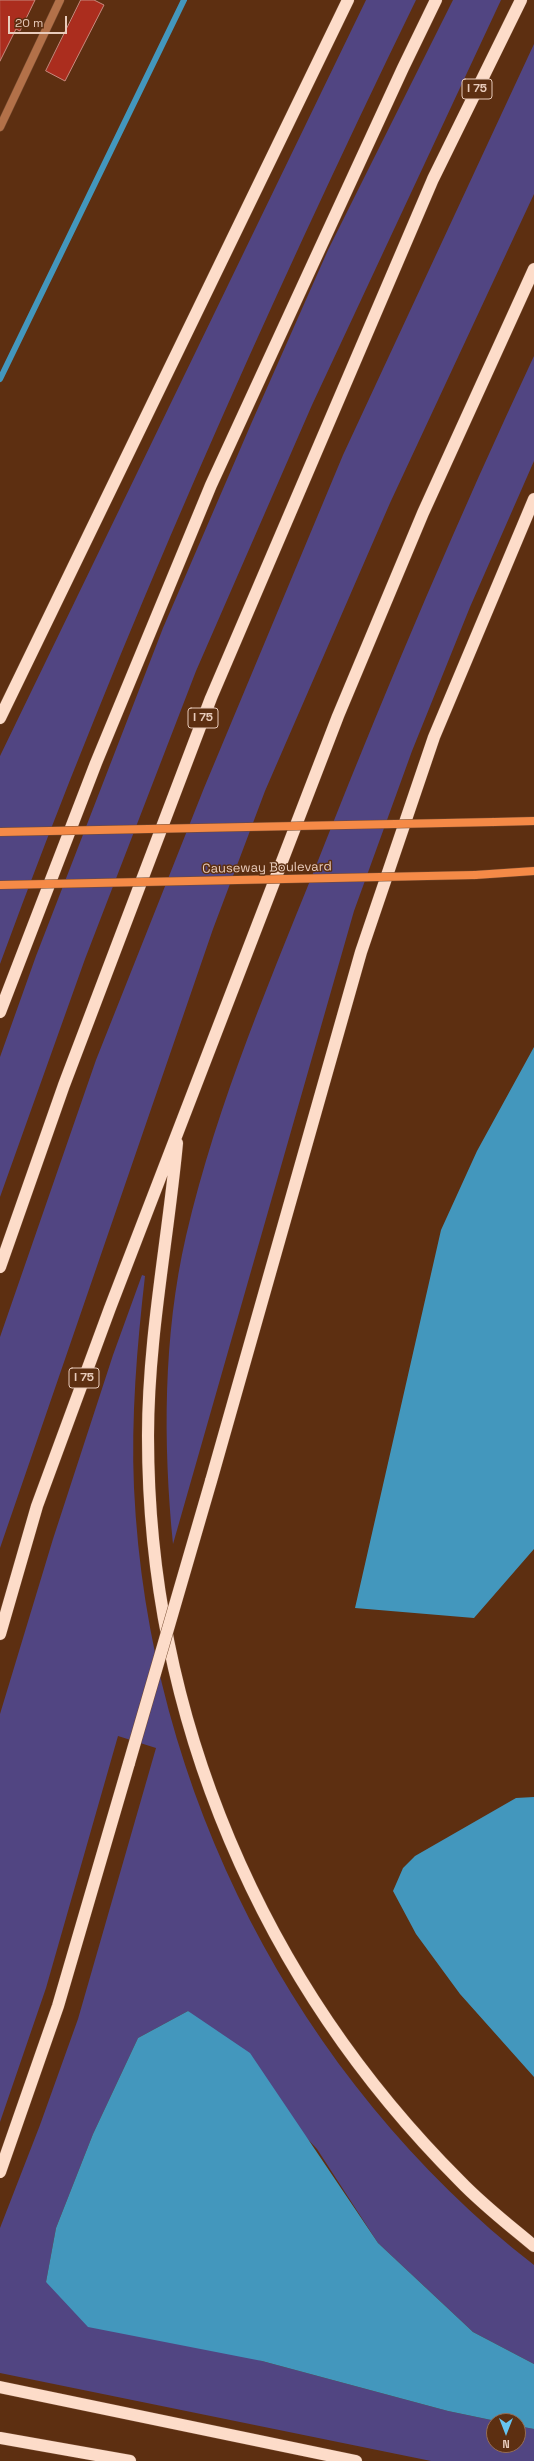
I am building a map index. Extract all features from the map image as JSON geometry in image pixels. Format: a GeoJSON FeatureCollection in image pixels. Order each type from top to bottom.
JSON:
{"type":"FeatureCollection","features":[{"type":"Feature","properties":{"kind":"highway"},"geometry":{"type":"LineString","coordinates":[[0,718],[348,0]]}},
{"type":"Feature","properties":{"kind":"highway"},"geometry":{"type":"LineString","coordinates":[[0,1012],[96,763],[211,485],[403,68],[436,0]]}},
{"type":"Feature","properties":{"kind":"highway","name":"I 75"},"geometry":{"type":"LineString","coordinates":[[0,1268],[64,1085],[211,698],[433,179],[521,0]]}},
{"type":"Feature","properties":{"kind":"highway","name":"I 75"},"geometry":{"type":"LineString","coordinates":[[0,1634],[37,1506],[179,1126],[342,709],[423,513],[534,270]]}},
{"type":"Feature","properties":{"kind":"highway"},"geometry":{"type":"LineString","coordinates":[[0,2172],[58,2006],[361,952],[434,737],[534,499]]}},
{"type":"Feature","properties":{"kind":"highway"},"geometry":{"type":"LineString","coordinates":[[179,1126],[153,1338],[148,1432],[148,1479],[152,1531],[176,1678],[194,1745],[244,1874],[274,1935],[345,2046],[382,2094],[461,2183],[534,2246]]}},
{"type":"Feature","properties":{"kind":"highway"},"geometry":{"type":"LineString","coordinates":[[3,2387],[356,2461]]}},
{"type":"Feature","properties":{"kind":"highway"},"geometry":{"type":"LineString","coordinates":[[0,2438],[130,2461]]}},
{"type":"Feature","properties":{"kind":"main road"},"geometry":{"type":"LineString","coordinates":[[0,832],[534,821]]}},
{"type":"Feature","properties":{"kind":"main road","name":"Causeway Boulevard"},"geometry":{"type":"LineString","coordinates":[[0,885],[475,875],[534,871]]}},
{"type":"Feature","properties":{"kind":"street"},"geometry":{"type":"LineString","coordinates":[[0,127],[60,0]]}},
{"type":"Feature","properties":{"kind":"shaded area"},"geometry":{"type":"Polygon","coordinates":[[[366,0],[416,0],[303,237],[144,597],[46,841],[0,964],[0,756],[366,0]]]}},
{"type":"Feature","properties":{"kind":"shaded area"},"geometry":{"type":"Polygon","coordinates":[[[453,0],[501,0],[312,405],[196,671],[85,959],[0,1197],[0,1057],[36,956],[163,628],[251,424],[328,250],[453,0]]]}},
{"type":"Feature","properties":{"kind":"shaded area"},"geometry":{"type":"Polygon","coordinates":[[[534,44],[534,194],[390,503],[265,791],[213,929],[0,1548],[0,1337],[96,1060],[204,788],[343,455],[534,44]]]}},
{"type":"Feature","properties":{"kind":"shaded area"},"geometry":{"type":"Polygon","coordinates":[[[534,356],[534,461],[470,607],[412,751],[354,911],[173,1544],[167,1429],[169,1351],[178,1274],[199,1186],[214,1136],[248,1037],[375,720],[452,537],[534,356]]]}},
{"type":"Feature","properties":{"kind":"shaded area"},"geometry":{"type":"Polygon","coordinates":[[[142,1275],[145,1276],[135,1382],[133,1461],[134,1488],[145,1600],[169,1711],[204,1818],[250,1920],[307,2017],[373,2108],[449,2191],[534,2265],[534,2364],[473,2332],[378,2243],[317,2149],[188,2011],[138,2038],[93,2134],[56,2228],[46,2282],[262,2361],[448,2411],[486,2419],[486,2453],[526,2453],[526,2428],[534,2429],[534,2461],[431,2461],[0,2373],[0,2228],[40,2125],[78,2019],[156,1748],[118,1736],[46,1988],[0,2122],[0,1714],[53,1539],[113,1355],[142,1275]]]}},
{"type":"Feature","properties":{"kind":"water"},"geometry":{"type":"Polygon","coordinates":[[[534,1047],[534,1549],[474,1618],[355,1608],[441,1230],[477,1151],[534,1047]]]}},
{"type":"Feature","properties":{"kind":"water"},"geometry":{"type":"Polygon","coordinates":[[[534,1797],[534,2077],[460,1994],[416,1934],[393,1891],[403,1868],[415,1856],[516,1798],[534,1797]]]}},
{"type":"Feature","properties":{"kind":"water"},"geometry":{"type":"Polygon","coordinates":[[[188,2011],[250,2053],[378,2243],[473,2332],[534,2364],[534,2429],[526,2428],[526,2413],[486,2413],[486,2419],[448,2411],[262,2361],[88,2327],[46,2282],[56,2228],[93,2134],[138,2038],[188,2011]]]}},
{"type":"Feature","properties":{"kind":"building"},"geometry":{"type":"Polygon","coordinates":[[[0,0],[35,0],[20,31],[16,29],[0,61],[0,0]]]}},
{"type":"Feature","properties":{"kind":"building"},"geometry":{"type":"Polygon","coordinates":[[[81,0],[94,0],[104,5],[65,81],[46,71],[81,0]]]}},
{"type":"Feature","properties":{"kind":"waterway"},"geometry":{"type":"LineString","coordinates":[[0,379],[184,0]]}}]}
